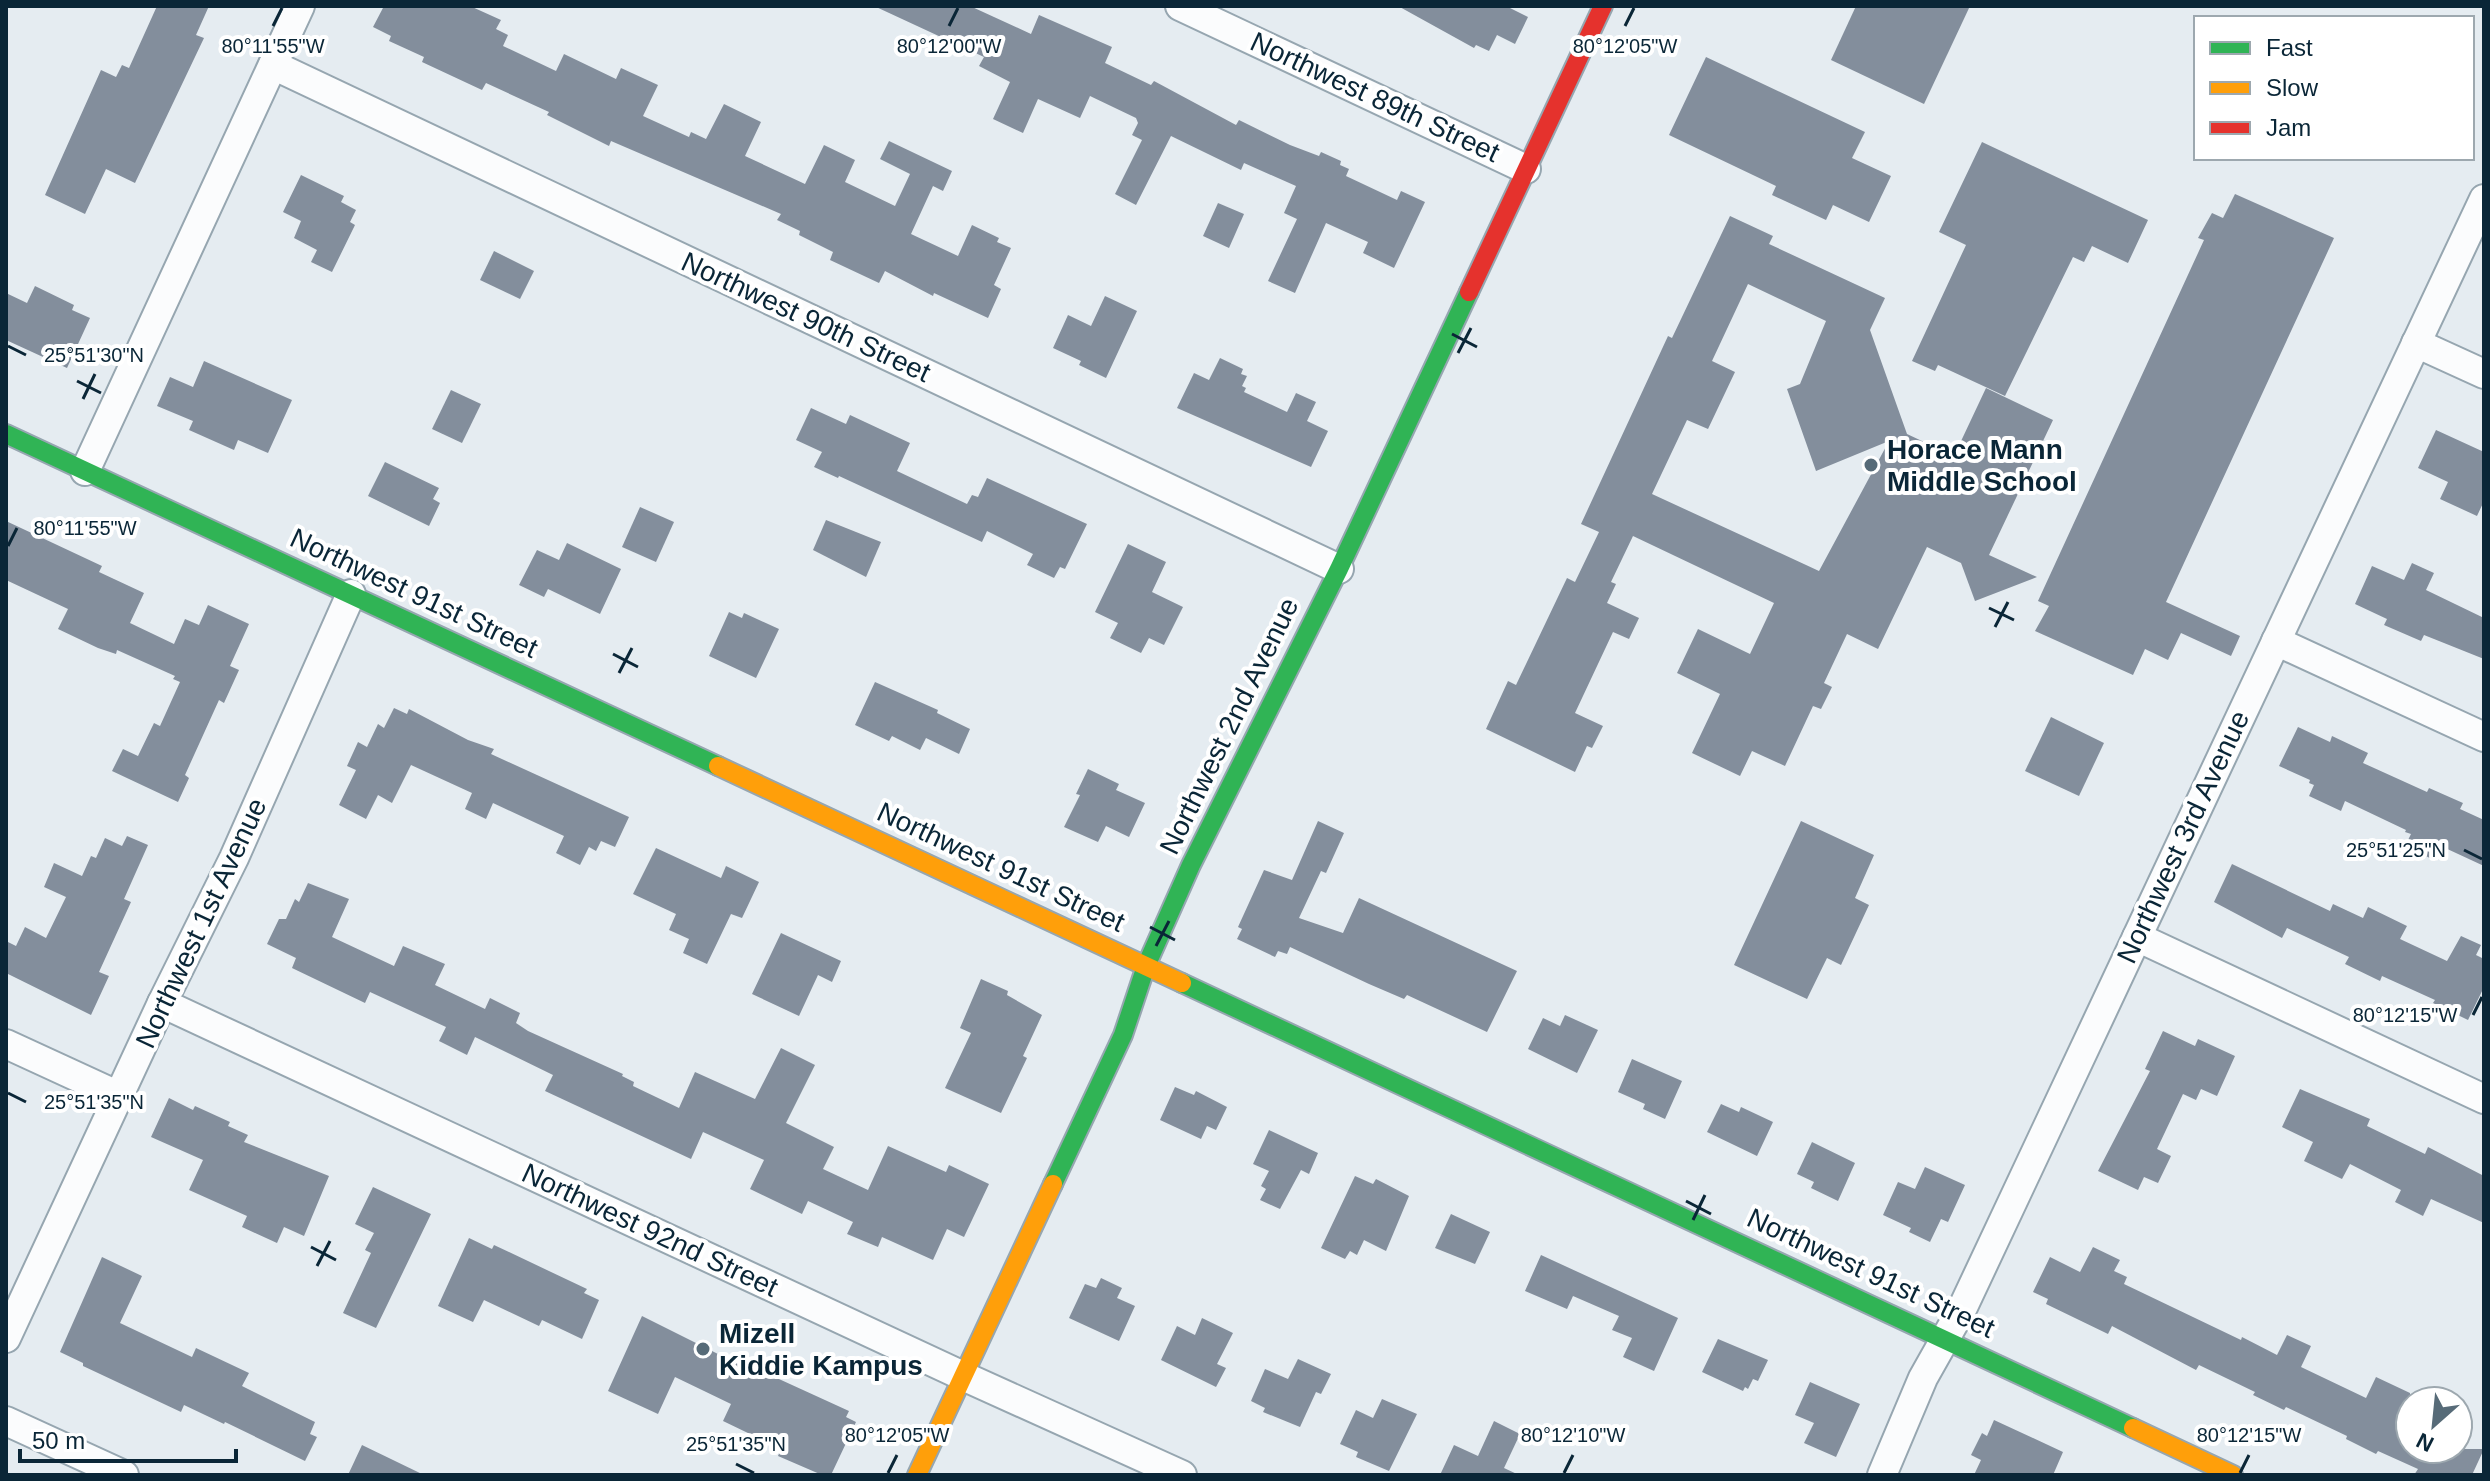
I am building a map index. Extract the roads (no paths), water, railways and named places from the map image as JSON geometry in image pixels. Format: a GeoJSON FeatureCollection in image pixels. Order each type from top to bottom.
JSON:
{"type":"FeatureCollection","features":[{"type":"Feature","properties":{"kind":"street"},"geometry":{"type":"LineString","coordinates":[[85,471],[300,6]]}},
{"type":"Feature","properties":{"kind":"street","name":"Northwest 89th Street"},"geometry":{"type":"LineString","coordinates":[[1180,6],[1526,169]]}},
{"type":"Feature","properties":{"kind":"street","name":"Northwest 2nd Avenue"},"geometry":{"type":"LineString","coordinates":[[917,1475],[1123,1035],[1146,966],[1219,805],[1339,569],[1603,6]]}},
{"type":"Feature","properties":{"kind":"street","name":"Northwest 90th Street"},"geometry":{"type":"LineString","coordinates":[[273,65],[1339,569]]}},
{"type":"Feature","properties":{"kind":"street","name":"Northwest 3rd Avenue"},"geometry":{"type":"LineString","coordinates":[[1882,1475],[1923,1378],[1946,1339],[2484,199]]}},
{"type":"Feature","properties":{"kind":"street"},"geometry":{"type":"LineString","coordinates":[[2416,343],[2484,374]]}},
{"type":"Feature","properties":{"kind":"street","name":"Northwest 91st Street"},"geometry":{"type":"LineString","coordinates":[[6,434],[2233,1475]]}},
{"type":"Feature","properties":{"kind":"street","name":"Northwest 1st Avenue"},"geometry":{"type":"LineString","coordinates":[[6,1338],[162,1003],[234,858],[351,594]]}},
{"type":"Feature","properties":{"kind":"street"},"geometry":{"type":"LineString","coordinates":[[2276,641],[2484,737]]}},
{"type":"Feature","properties":{"kind":"street"},"geometry":{"type":"LineString","coordinates":[[2137,937],[2484,1099]]}},
{"type":"Feature","properties":{"kind":"street","name":"Northwest 92nd Street"},"geometry":{"type":"LineString","coordinates":[[162,1003],[1182,1475]]}},
{"type":"Feature","properties":{"kind":"street"},"geometry":{"type":"LineString","coordinates":[[6,1044],[119,1096]]}},
{"type":"Feature","properties":{"kind":"street"},"geometry":{"type":"LineString","coordinates":[[6,1421],[124,1475]]}},
{"type":"Feature","properties":{"kind":"place","name":"Horace Mann Middle School"},"geometry":{"type":"Point","coordinates":[1871,465]}},
{"type":"Feature","properties":{"kind":"place","name":"Mizell Kiddie Kampus"},"geometry":{"type":"Point","coordinates":[703,1349]}}]}
